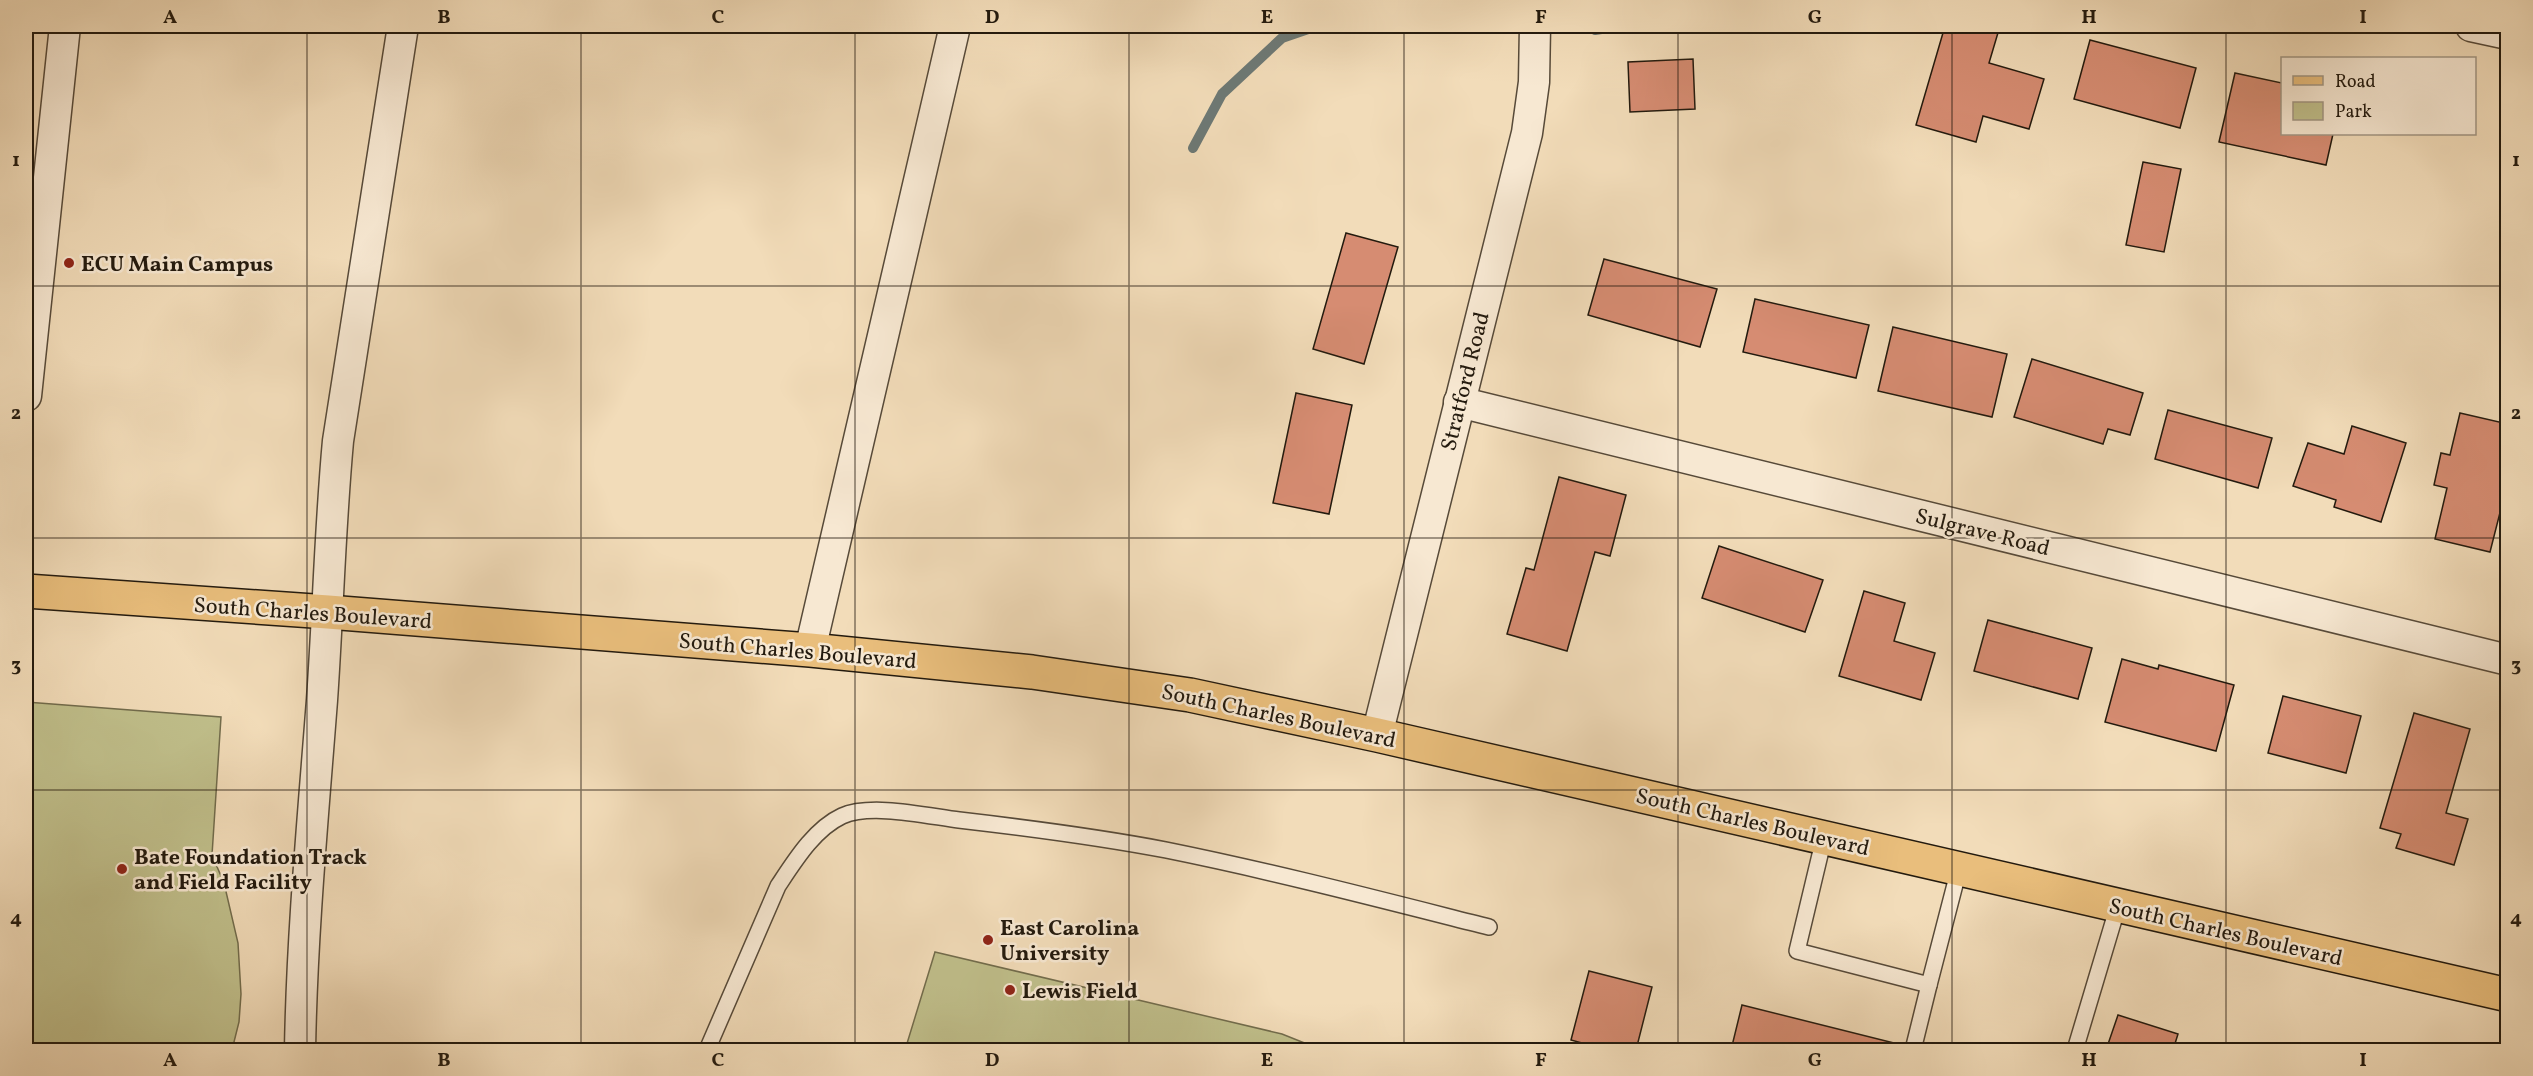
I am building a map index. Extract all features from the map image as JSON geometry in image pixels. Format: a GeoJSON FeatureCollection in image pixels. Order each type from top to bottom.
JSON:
{"type":"FeatureCollection","features":[{"type":"Feature","properties":{"kind":"main road","name":"South Charles Boulevard"},"geometry":{"type":"LineString","coordinates":[[26,591],[810,650],[1032,672],[1119,684],[1271,711],[2508,995]]}},
{"type":"Feature","properties":{"kind":"street"},"geometry":{"type":"LineString","coordinates":[[26,396],[65,26]]}},
{"type":"Feature","properties":{"kind":"street"},"geometry":{"type":"LineString","coordinates":[[300,1050],[308,878],[328,612],[332,509],[339,441],[403,26]]}},
{"type":"Feature","properties":{"kind":"street"},"geometry":{"type":"LineString","coordinates":[[810,650],[955,26]]}},
{"type":"Feature","properties":{"kind":"street","name":"Stratford Road"},"geometry":{"type":"LineString","coordinates":[[1377,735],[1527,133],[1534,82],[1535,26]]}},
{"type":"Feature","properties":{"kind":"street"},"geometry":{"type":"LineString","coordinates":[[2471,26],[2508,34]]}},
{"type":"Feature","properties":{"kind":"street","name":"Sulgrave Road"},"geometry":{"type":"LineString","coordinates":[[1459,402],[2508,660]]}},
{"type":"Feature","properties":{"kind":"lane"},"geometry":{"type":"LineString","coordinates":[[707,1050],[778,886],[811,841],[825,827],[842,816],[861,812],[898,813],[994,824],[1164,850],[1308,882],[1489,927]]}},
{"type":"Feature","properties":{"kind":"lane"},"geometry":{"type":"LineString","coordinates":[[1824,837],[1797,951],[1929,985]]}},
{"type":"Feature","properties":{"kind":"lane"},"geometry":{"type":"LineString","coordinates":[[1913,1050],[1959,869]]}},
{"type":"Feature","properties":{"kind":"lane"},"geometry":{"type":"LineString","coordinates":[[2074,1050],[2118,906]]}},
{"type":"Feature","properties":{"kind":"green space","name":"Bate Foundation Track and Field Facility"},"geometry":{"type":"Polygon","coordinates":[[[26,702],[221,717],[212,855],[224,883],[238,943],[241,994],[239,1022],[232,1050],[26,1050],[26,702]]]}},
{"type":"Feature","properties":{"kind":"green space","name":"Lewis Field"},"geometry":{"type":"Polygon","coordinates":[[[935,952],[1282,1034],[1322,1050],[905,1050],[935,952]]]}},
{"type":"Feature","properties":{"kind":"building"},"geometry":{"type":"Polygon","coordinates":[[[1945,26],[2000,26],[1989,63],[2044,79],[2029,129],[1983,116],[1976,142],[1916,125],[1945,26]]]}},
{"type":"Feature","properties":{"kind":"building"},"geometry":{"type":"Polygon","coordinates":[[[2090,40],[2196,68],[2180,128],[2074,99],[2090,40]]]}},
{"type":"Feature","properties":{"kind":"building"},"geometry":{"type":"Polygon","coordinates":[[[1693,59],[1695,109],[1630,112],[1628,62],[1693,59]]]}},
{"type":"Feature","properties":{"kind":"building"},"geometry":{"type":"Polygon","coordinates":[[[2235,73],[2281,83],[2281,135],[2333,135],[2326,165],[2219,142],[2235,73]]]}},
{"type":"Feature","properties":{"kind":"building"},"geometry":{"type":"Polygon","coordinates":[[[2143,162],[2181,169],[2164,252],[2126,245],[2143,162]]]}},
{"type":"Feature","properties":{"kind":"building"},"geometry":{"type":"Polygon","coordinates":[[[1346,233],[1398,247],[1364,364],[1313,349],[1346,233]]]}},
{"type":"Feature","properties":{"kind":"building"},"geometry":{"type":"Polygon","coordinates":[[[1604,259],[1717,289],[1700,347],[1588,315],[1604,259]]]}},
{"type":"Feature","properties":{"kind":"building"},"geometry":{"type":"Polygon","coordinates":[[[1755,299],[1869,325],[1856,378],[1743,352],[1755,299]]]}},
{"type":"Feature","properties":{"kind":"building"},"geometry":{"type":"Polygon","coordinates":[[[1893,327],[2007,354],[1992,417],[1878,391],[1893,327]]]}},
{"type":"Feature","properties":{"kind":"building"},"geometry":{"type":"Polygon","coordinates":[[[2032,359],[2143,393],[2130,435],[2108,429],[2103,444],[2014,417],[2032,359]]]}},
{"type":"Feature","properties":{"kind":"building"},"geometry":{"type":"Polygon","coordinates":[[[1296,393],[1352,405],[1329,514],[1273,503],[1296,393]]]}},
{"type":"Feature","properties":{"kind":"building"},"geometry":{"type":"Polygon","coordinates":[[[2168,410],[2272,438],[2258,488],[2155,459],[2168,410]]]}},
{"type":"Feature","properties":{"kind":"building"},"geometry":{"type":"Polygon","coordinates":[[[2460,413],[2508,424],[2508,437],[2501,464],[2508,465],[2508,481],[2490,552],[2435,539],[2447,488],[2434,485],[2441,453],[2450,455],[2460,413]]]}},
{"type":"Feature","properties":{"kind":"building"},"geometry":{"type":"Polygon","coordinates":[[[2352,426],[2406,443],[2381,522],[2334,507],[2336,500],[2293,486],[2308,443],[2344,454],[2352,426]]]}},
{"type":"Feature","properties":{"kind":"building"},"geometry":{"type":"Polygon","coordinates":[[[1559,477],[1626,495],[1610,556],[1595,552],[1567,651],[1507,634],[1526,568],[1534,570],[1559,477]]]}},
{"type":"Feature","properties":{"kind":"building"},"geometry":{"type":"Polygon","coordinates":[[[1719,546],[1823,580],[1805,632],[1702,598],[1719,546]]]}},
{"type":"Feature","properties":{"kind":"building"},"geometry":{"type":"Polygon","coordinates":[[[1864,591],[1905,603],[1894,641],[1935,653],[1921,700],[1839,676],[1864,591]]]}},
{"type":"Feature","properties":{"kind":"building"},"geometry":{"type":"Polygon","coordinates":[[[1988,620],[2092,648],[2078,699],[1974,671],[1988,620]]]}},
{"type":"Feature","properties":{"kind":"building"},"geometry":{"type":"Polygon","coordinates":[[[2122,659],[2158,669],[2159,665],[2234,685],[2216,751],[2105,722],[2122,659]]]}},
{"type":"Feature","properties":{"kind":"building"},"geometry":{"type":"Polygon","coordinates":[[[2283,696],[2361,716],[2346,773],[2268,753],[2283,696]]]}},
{"type":"Feature","properties":{"kind":"building"},"geometry":{"type":"Polygon","coordinates":[[[2414,713],[2470,729],[2446,813],[2468,819],[2454,865],[2396,848],[2401,834],[2380,828],[2414,713]]]}},
{"type":"Feature","properties":{"kind":"building"},"geometry":{"type":"Polygon","coordinates":[[[1589,971],[1652,987],[1636,1050],[1607,1050],[1571,1040],[1589,971]]]}},
{"type":"Feature","properties":{"kind":"building"},"geometry":{"type":"Polygon","coordinates":[[[1742,1005],[1902,1045],[1900,1050],[1731,1050],[1742,1005]]]}},
{"type":"Feature","properties":{"kind":"building"},"geometry":{"type":"Polygon","coordinates":[[[2118,1015],[2178,1034],[2173,1050],[2106,1050],[2118,1015]]]}},
{"type":"Feature","properties":{"kind":"waterway"},"geometry":{"type":"LineString","coordinates":[[1193,148],[1222,94],[1282,38],[1317,26]]}},
{"type":"Feature","properties":{"kind":"waterway"},"geometry":{"type":"LineString","coordinates":[[1595,30],[1621,26]]}},
{"type":"Feature","properties":{"kind":"place","name":"ECU Main Campus"},"geometry":{"type":"Point","coordinates":[69,263]}},
{"type":"Feature","properties":{"kind":"place","name":"Bate Foundation Track and Field Facility"},"geometry":{"type":"Point","coordinates":[122,869]}},
{"type":"Feature","properties":{"kind":"place","name":"East Carolina University"},"geometry":{"type":"Point","coordinates":[988,940]}},
{"type":"Feature","properties":{"kind":"place","name":"Lewis Field"},"geometry":{"type":"Point","coordinates":[1010,990]}}]}
